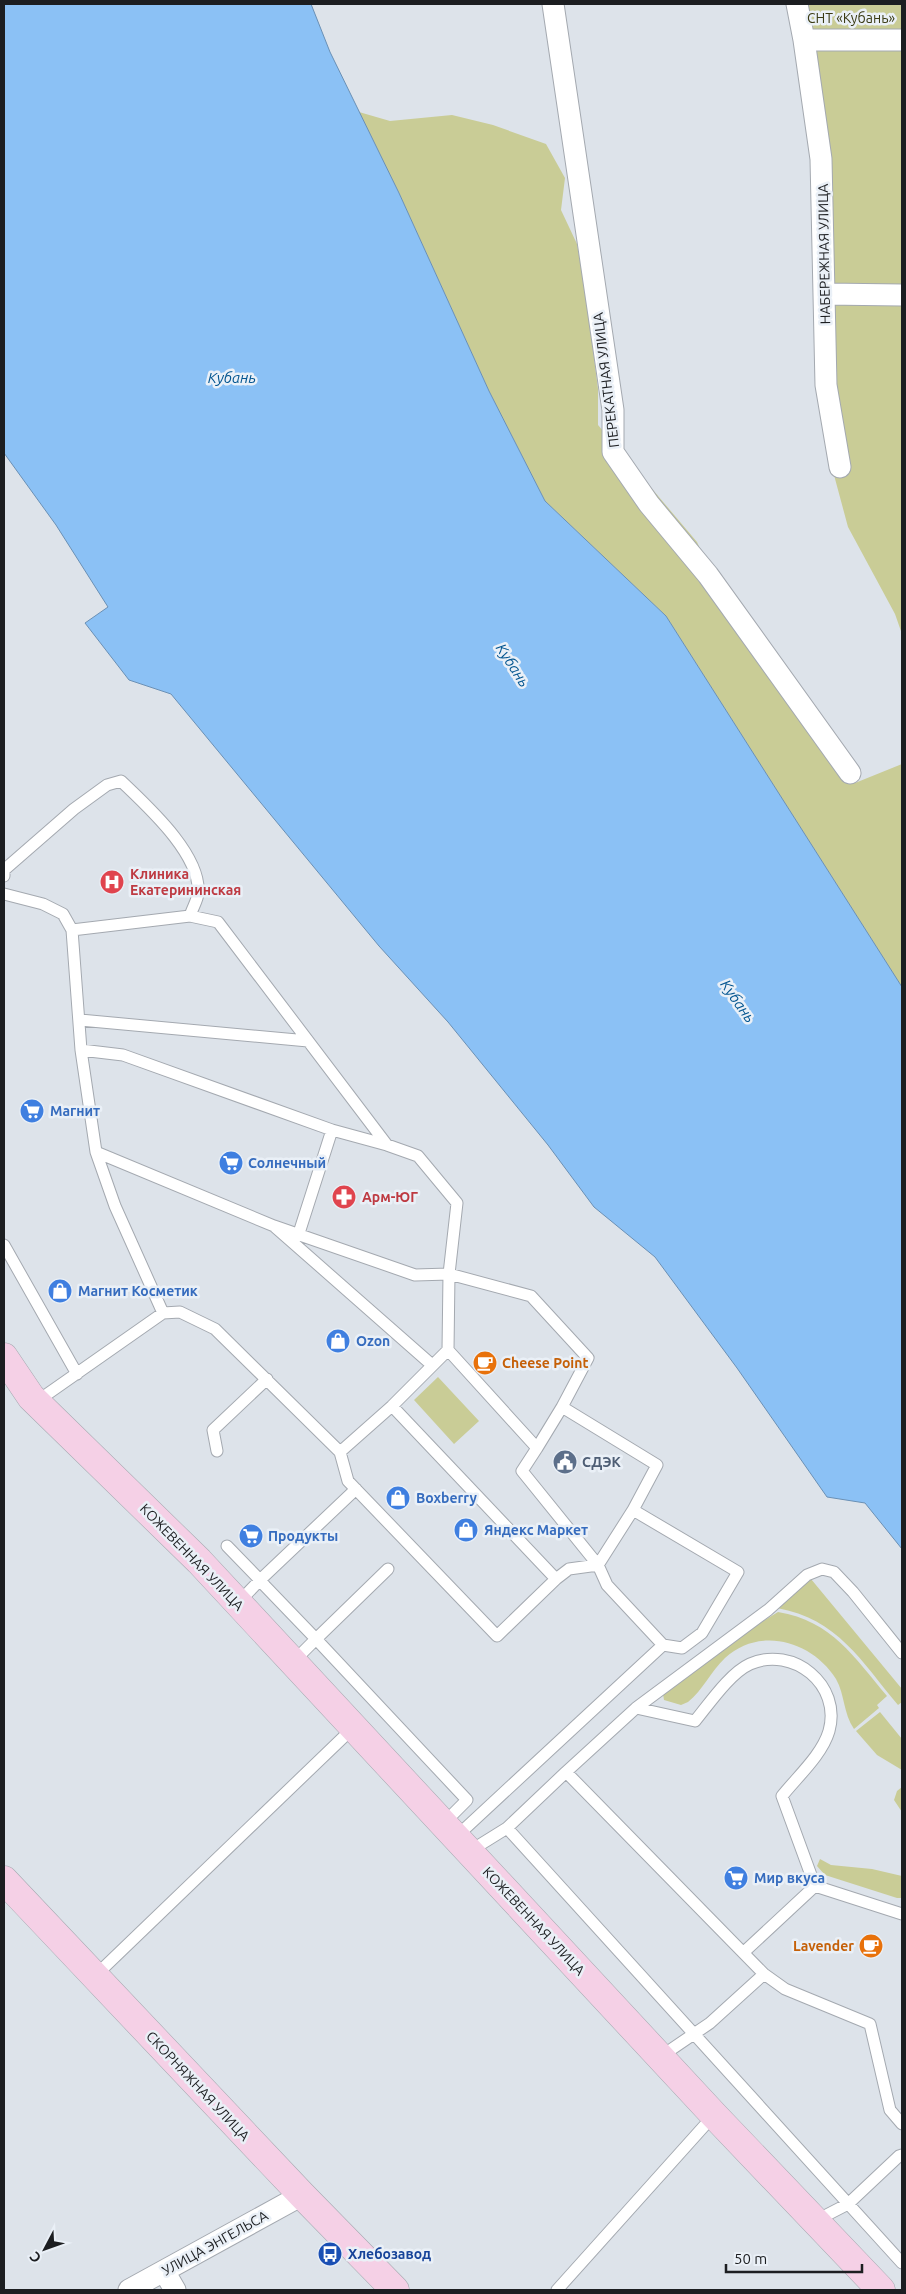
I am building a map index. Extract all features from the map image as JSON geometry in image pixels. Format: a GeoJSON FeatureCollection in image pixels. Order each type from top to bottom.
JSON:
{"type":"FeatureCollection","features":[{"type":"Feature","properties":{"kind":"main road","name":"КОЖЕВЕННАЯ УЛИЦА"},"geometry":{"type":"LineString","coordinates":[[4,1357],[22,1391],[199,1561],[714,2115],[881,2290]]}},
{"type":"Feature","properties":{"kind":"main road","name":"СКОРНЯЖНАЯ УЛИЦА"},"geometry":{"type":"LineString","coordinates":[[4,1880],[302,2195],[395,2290]]}},
{"type":"Feature","properties":{"kind":"street","name":"ПЕРЕКАТНАЯ УЛИЦА"},"geometry":{"type":"LineString","coordinates":[[554,4],[613,410],[613,452],[650,504],[708,575],[850,773]]}},
{"type":"Feature","properties":{"kind":"street","name":"НАБЕРЕЖНАЯ УЛИЦА"},"geometry":{"type":"LineString","coordinates":[[797,4],[821,159],[833,294],[826,385],[840,467]]}},
{"type":"Feature","properties":{"kind":"street"},"geometry":{"type":"LineString","coordinates":[[804,40],[902,40]]}},
{"type":"Feature","properties":{"kind":"street"},"geometry":{"type":"LineString","coordinates":[[833,294],[902,295]]}},
{"type":"Feature","properties":{"kind":"street","name":"УЛИЦА ЭНГЕЛЬСА"},"geometry":{"type":"LineString","coordinates":[[129,2290],[302,2195]]}},
{"type":"Feature","properties":{"kind":"street"},"geometry":{"type":"LineString","coordinates":[[164,2271],[175,2290]]}},
{"type":"Feature","properties":{"kind":"lane"},"geometry":{"type":"LineString","coordinates":[[4,876],[4,870],[16,858],[74,809],[107,785],[121,781],[165,825],[194,865],[198,894],[190,916]]}},
{"type":"Feature","properties":{"kind":"lane"},"geometry":{"type":"LineString","coordinates":[[4,894],[43,904],[62,914],[72,930],[82,1050],[96,1152],[115,1206],[163,1313]]}},
{"type":"Feature","properties":{"kind":"lane"},"geometry":{"type":"LineString","coordinates":[[72,930],[190,916],[218,922],[387,1145]]}},
{"type":"Feature","properties":{"kind":"lane"},"geometry":{"type":"LineString","coordinates":[[80,1020],[308,1040]]}},
{"type":"Feature","properties":{"kind":"lane"},"geometry":{"type":"LineString","coordinates":[[82,1050],[123,1055],[332,1130],[387,1145],[418,1156],[457,1203],[449,1274],[448,1350],[536,1448]]}},
{"type":"Feature","properties":{"kind":"lane"},"geometry":{"type":"LineString","coordinates":[[299,1234],[332,1130]]}},
{"type":"Feature","properties":{"kind":"lane"},"geometry":{"type":"LineString","coordinates":[[96,1152],[274,1226],[415,1275],[449,1274],[531,1296],[588,1358],[562,1407],[522,1471],[598,1565],[608,1585],[663,1645],[682,1648],[702,1633],[738,1572],[633,1510]]}},
{"type":"Feature","properties":{"kind":"lane"},"geometry":{"type":"LineString","coordinates":[[274,1226],[432,1366]]}},
{"type":"Feature","properties":{"kind":"lane"},"geometry":{"type":"LineString","coordinates":[[4,1245],[77,1374]]}},
{"type":"Feature","properties":{"kind":"lane"},"geometry":{"type":"LineString","coordinates":[[22,1391],[77,1374],[163,1313],[180,1312],[215,1329],[340,1452],[348,1482],[497,1636],[556,1579],[569,1569],[598,1565],[633,1510],[656,1465],[562,1407]]}},
{"type":"Feature","properties":{"kind":"lane"},"geometry":{"type":"LineString","coordinates":[[340,1452],[392,1406],[448,1350]]}},
{"type":"Feature","properties":{"kind":"lane"},"geometry":{"type":"LineString","coordinates":[[218,1451],[212,1430],[267,1380]]}},
{"type":"Feature","properties":{"kind":"lane"},"geometry":{"type":"LineString","coordinates":[[392,1406],[556,1579]]}},
{"type":"Feature","properties":{"kind":"lane"},"geometry":{"type":"LineString","coordinates":[[238,1603],[356,1489]]}},
{"type":"Feature","properties":{"kind":"lane"},"geometry":{"type":"LineString","coordinates":[[227,1546],[467,1800],[457,1837]]}},
{"type":"Feature","properties":{"kind":"lane"},"geometry":{"type":"LineString","coordinates":[[293,1662],[388,1569]]}},
{"type":"Feature","properties":{"kind":"lane"},"geometry":{"type":"LineString","coordinates":[[457,1837],[507,1828],[636,1708],[768,1610],[807,1576],[822,1569],[834,1572],[853,1592],[902,1653]]}},
{"type":"Feature","properties":{"kind":"lane"},"geometry":{"type":"LineString","coordinates":[[457,1837],[663,1645]]}},
{"type":"Feature","properties":{"kind":"lane"},"geometry":{"type":"LineString","coordinates":[[636,1708],[695,1721],[734,1675],[749,1664],[767,1659],[786,1659],[803,1666],[818,1678],[827,1694],[831,1713],[829,1731],[820,1748],[782,1796],[815,1886]]}},
{"type":"Feature","properties":{"kind":"lane"},"geometry":{"type":"LineString","coordinates":[[95,1976],[354,1727]]}},
{"type":"Feature","properties":{"kind":"lane"},"geometry":{"type":"LineString","coordinates":[[566,1772],[764,1974],[785,1989],[870,2024],[890,2110],[902,2124]]}},
{"type":"Feature","properties":{"kind":"lane"},"geometry":{"type":"LineString","coordinates":[[507,1828],[902,2263]]}},
{"type":"Feature","properties":{"kind":"lane"},"geometry":{"type":"LineString","coordinates":[[815,1886],[902,1914]]}},
{"type":"Feature","properties":{"kind":"lane"},"geometry":{"type":"LineString","coordinates":[[744,1952],[815,1886]]}},
{"type":"Feature","properties":{"kind":"lane"},"geometry":{"type":"LineString","coordinates":[[660,2057],[710,2023],[764,1974]]}},
{"type":"Feature","properties":{"kind":"lane"},"geometry":{"type":"LineString","coordinates":[[557,2290],[714,2115]]}},
{"type":"Feature","properties":{"kind":"lane"},"geometry":{"type":"LineString","coordinates":[[816,2222],[848,2204],[902,2155]]}},
{"type":"Feature","properties":{"kind":"green space","name":"СНТ «Кубань»"},"geometry":{"type":"Polygon","coordinates":[[[795,4],[902,4],[902,634],[895,614],[848,527],[834,475],[816,160],[795,4]]]}},
{"type":"Feature","properties":{"kind":"green space"},"geometry":{"type":"Polygon","coordinates":[[[359,112],[390,121],[452,115],[493,125],[546,144],[565,178],[561,210],[577,244],[586,295],[598,389],[598,425],[697,542],[719,591],[846,777],[855,783],[902,764],[902,987],[666,616],[545,501],[489,391],[399,193],[359,112]]]}},
{"type":"Feature","properties":{"kind":"green space"},"geometry":{"type":"Polygon","coordinates":[[[438,1377],[479,1421],[454,1444],[414,1400],[438,1377]]]}},
{"type":"Feature","properties":{"kind":"green space"},"geometry":{"type":"Polygon","coordinates":[[[811,1579],[902,1689],[902,1702],[898,1705],[860,1658],[832,1632],[798,1614],[777,1608],[811,1579]]]}},
{"type":"Feature","properties":{"kind":"green space"},"geometry":{"type":"Polygon","coordinates":[[[778,1612],[813,1623],[828,1632],[840,1643],[887,1696],[877,1705],[879,1708],[854,1729],[850,1723],[839,1685],[826,1666],[800,1647],[785,1642],[769,1641],[754,1642],[739,1648],[725,1658],[688,1702],[681,1705],[664,1700],[663,1694],[731,1641],[778,1612]]]}},
{"type":"Feature","properties":{"kind":"green space"},"geometry":{"type":"Polygon","coordinates":[[[880,1712],[902,1739],[902,1770],[877,1755],[856,1731],[880,1712]]]}},
{"type":"Feature","properties":{"kind":"green space"},"geometry":{"type":"Polygon","coordinates":[[[902,1787],[902,1812],[894,1800],[897,1791],[902,1787]]]}},
{"type":"Feature","properties":{"kind":"green space"},"geometry":{"type":"Polygon","coordinates":[[[820,1859],[831,1865],[872,1869],[902,1876],[902,1898],[825,1875],[817,1866],[820,1859]]]}},
{"type":"Feature","properties":{"kind":"water","name":"Кубань"},"geometry":{"type":"Polygon","coordinates":[[[4,4],[311,4],[330,52],[399,193],[489,391],[545,501],[666,616],[902,987],[902,1549],[865,1503],[827,1497],[737,1368],[655,1257],[594,1207],[548,1145],[448,1022],[379,946],[171,694],[129,680],[85,623],[108,607],[56,525],[4,453],[4,4]]]}},
{"type":"Feature","properties":{"kind":"place","name":"Клиника Екатерининская"},"geometry":{"type":"Point","coordinates":[112,882]}},
{"type":"Feature","properties":{"kind":"place","name":"Магнит"},"geometry":{"type":"Point","coordinates":[32,1111]}},
{"type":"Feature","properties":{"kind":"place","name":"Солнечный"},"geometry":{"type":"Point","coordinates":[231,1163]}},
{"type":"Feature","properties":{"kind":"place","name":"Арм-ЮГ"},"geometry":{"type":"Point","coordinates":[344,1197]}},
{"type":"Feature","properties":{"kind":"place","name":"Магнит Косметик"},"geometry":{"type":"Point","coordinates":[60,1291]}},
{"type":"Feature","properties":{"kind":"place","name":"Ozon"},"geometry":{"type":"Point","coordinates":[338,1341]}},
{"type":"Feature","properties":{"kind":"place","name":"Cheese Point"},"geometry":{"type":"Point","coordinates":[485,1363]}},
{"type":"Feature","properties":{"kind":"place","name":"СДЭК"},"geometry":{"type":"Point","coordinates":[565,1462]}},
{"type":"Feature","properties":{"kind":"place","name":"Boxberry"},"geometry":{"type":"Point","coordinates":[398,1498]}},
{"type":"Feature","properties":{"kind":"place","name":"Яндекс Маркет"},"geometry":{"type":"Point","coordinates":[466,1530]}},
{"type":"Feature","properties":{"kind":"place","name":"Продукты"},"geometry":{"type":"Point","coordinates":[251,1536]}},
{"type":"Feature","properties":{"kind":"place","name":"Мир вкуса"},"geometry":{"type":"Point","coordinates":[736,1878]}},
{"type":"Feature","properties":{"kind":"place","name":"Lavender"},"geometry":{"type":"Point","coordinates":[871,1946]}},
{"type":"Feature","properties":{"kind":"place","name":"Хлебозавод"},"geometry":{"type":"Point","coordinates":[330,2254]}}]}
